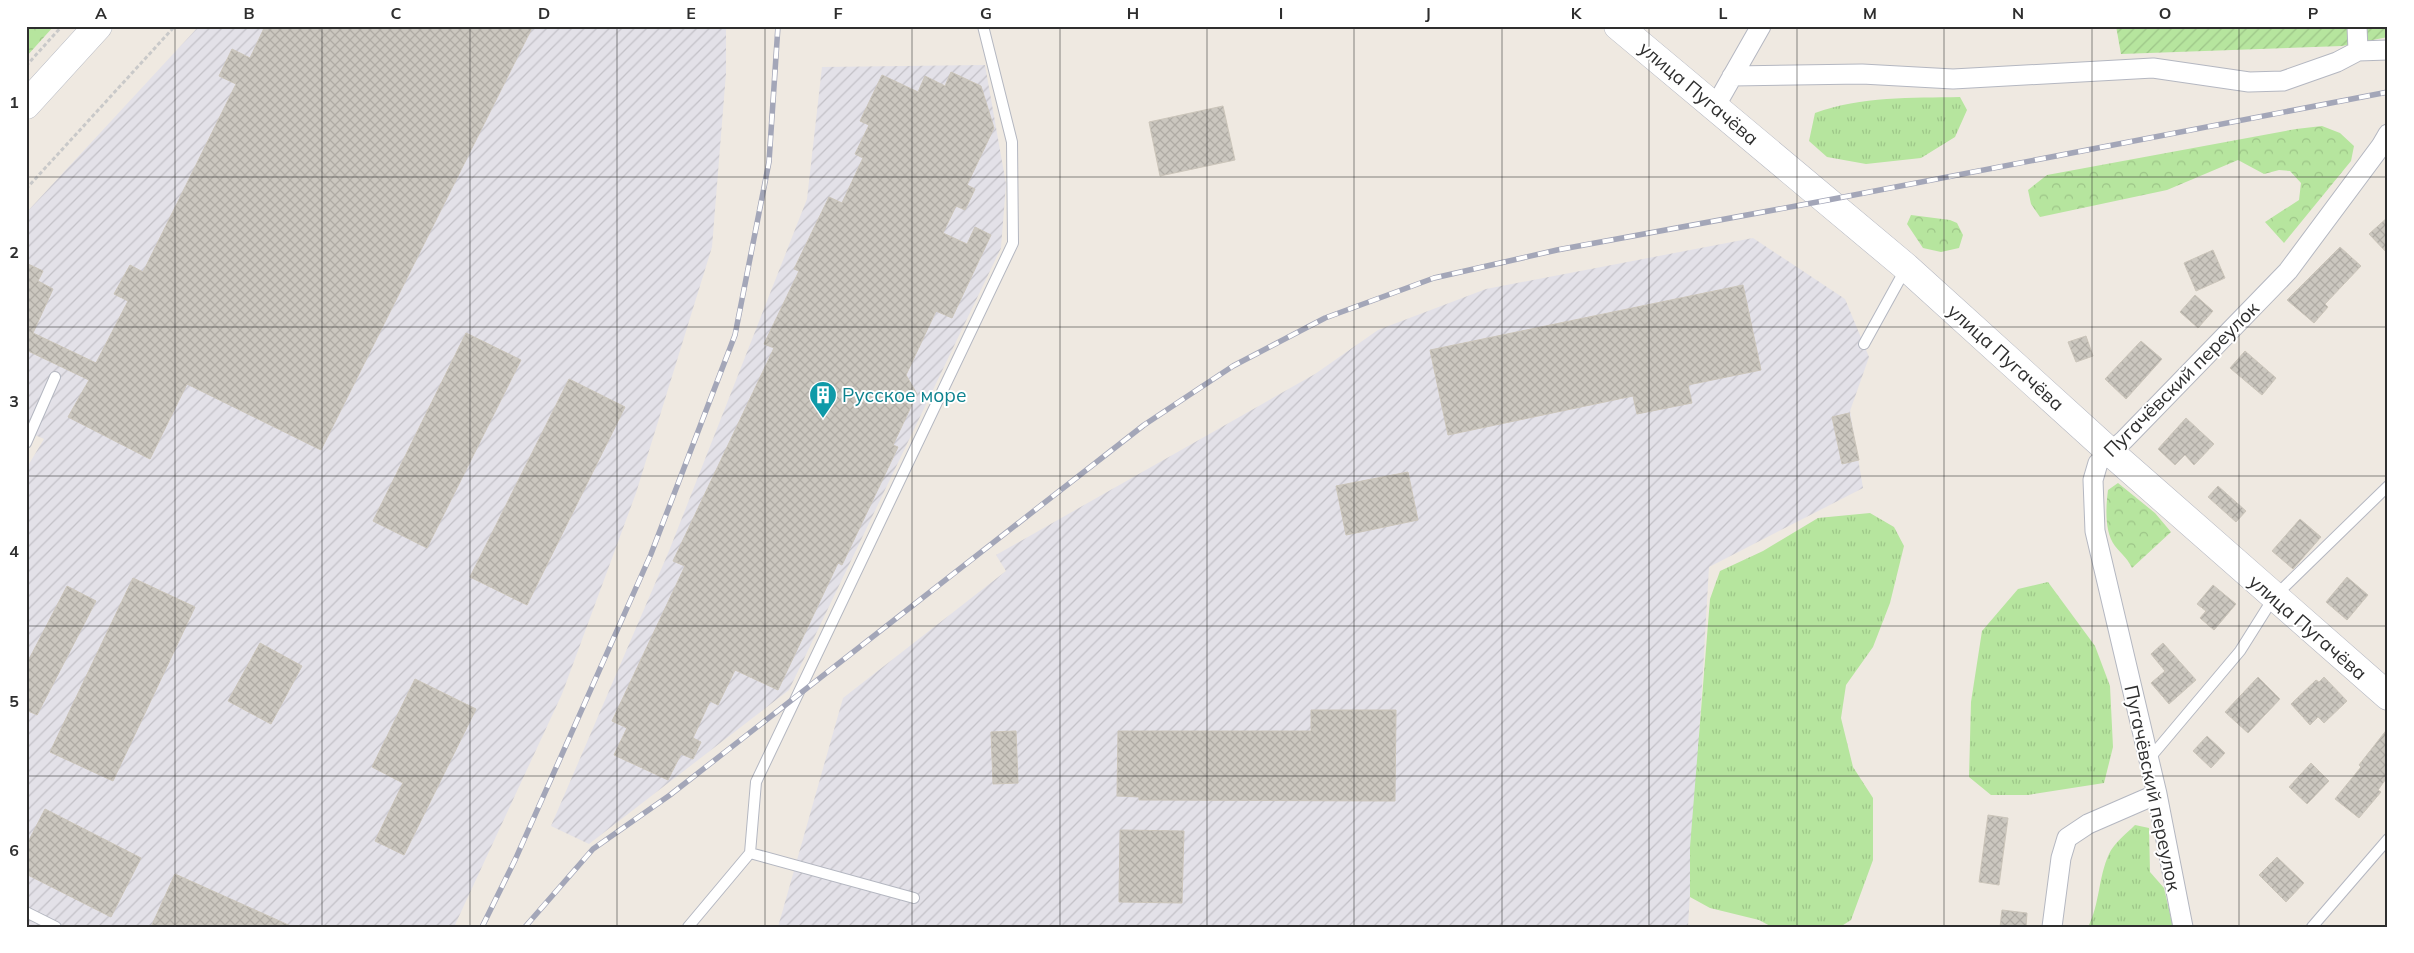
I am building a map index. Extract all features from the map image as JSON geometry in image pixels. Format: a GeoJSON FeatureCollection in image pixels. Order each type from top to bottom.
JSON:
{"type":"FeatureCollection","features":[{"type":"Feature","properties":{"kind":"street"},"geometry":{"type":"LineString","coordinates":[[26,105],[98,26]]}},
{"type":"Feature","properties":{"kind":"street","name":"улица Пугачёва"},"geometry":{"type":"LineString","coordinates":[[1618,26],[1716,105],[1906,267],[2109,451],[2388,696]]}},
{"type":"Feature","properties":{"kind":"street"},"geometry":{"type":"LineString","coordinates":[[1716,105],[1760,26]]}},
{"type":"Feature","properties":{"kind":"street"},"geometry":{"type":"LineString","coordinates":[[2357,26],[2358,51]]}},
{"type":"Feature","properties":{"kind":"street"},"geometry":{"type":"LineString","coordinates":[[1732,76],[1862,74],[1953,79],[2153,68],[2248,82],[2283,81],[2337,62],[2358,51],[2388,50]]}},
{"type":"Feature","properties":{"kind":"street","name":"Пугачёвский переулок"},"geometry":{"type":"LineString","coordinates":[[2183,927],[2157,794],[2095,531],[2092,480],[2098,463],[2109,451],[2124,440],[2288,271],[2382,146],[2388,134]]}},
{"type":"Feature","properties":{"kind":"street"},"geometry":{"type":"LineString","coordinates":[[2052,927],[2061,858],[2067,838],[2088,824],[2157,794]]}},
{"type":"Feature","properties":{"kind":"lane"},"geometry":{"type":"LineString","coordinates":[[688,927],[750,854],[756,782],[1013,243],[1012,142],[983,26]]}},
{"type":"Feature","properties":{"kind":"lane"},"geometry":{"type":"LineString","coordinates":[[1864,344],[1906,267]]}},
{"type":"Feature","properties":{"kind":"lane"},"geometry":{"type":"LineString","coordinates":[[26,443],[55,377]]}},
{"type":"Feature","properties":{"kind":"lane"},"geometry":{"type":"LineString","coordinates":[[2148,759],[2240,651],[2274,597],[2388,486]]}},
{"type":"Feature","properties":{"kind":"lane"},"geometry":{"type":"LineString","coordinates":[[2312,927],[2388,839]]}},
{"type":"Feature","properties":{"kind":"lane"},"geometry":{"type":"LineString","coordinates":[[750,854],[914,898]]}},
{"type":"Feature","properties":{"kind":"lane"},"geometry":{"type":"LineString","coordinates":[[26,912],[56,927]]}},
{"type":"Feature","properties":{"kind":"path"},"geometry":{"type":"LineString","coordinates":[[26,66],[62,26]]}},
{"type":"Feature","properties":{"kind":"path"},"geometry":{"type":"LineString","coordinates":[[26,189],[175,26]]}},
{"type":"Feature","properties":{"kind":"shaded area"},"geometry":{"type":"Polygon","coordinates":[[[199,26],[726,26],[726,73],[712,247],[636,493],[562,694],[454,927],[26,927],[26,469],[44,439],[26,431],[26,213],[199,26]]]}},
{"type":"Feature","properties":{"kind":"shaded area","name":"Русское море"},"geometry":{"type":"Polygon","coordinates":[[[985,65],[1006,184],[1001,248],[789,690],[589,844],[551,826],[669,551],[807,199],[822,67],[985,65]]]}},
{"type":"Feature","properties":{"kind":"shaded area"},"geometry":{"type":"Polygon","coordinates":[[[1753,238],[1845,299],[1869,357],[1850,411],[1863,488],[1709,567],[1688,927],[778,927],[843,698],[1006,571],[996,555],[1315,374],[1378,330],[1486,289],[1753,238]]]}},
{"type":"Feature","properties":{"kind":"green space"},"geometry":{"type":"Polygon","coordinates":[[[26,26],[54,26],[26,57],[26,26]]]}},
{"type":"Feature","properties":{"kind":"green space"},"geometry":{"type":"Polygon","coordinates":[[[2116,26],[2388,26],[2388,37],[2342,46],[2121,54],[2116,26]]]}},
{"type":"Feature","properties":{"kind":"green space"},"geometry":{"type":"Polygon","coordinates":[[[1960,97],[1967,110],[1955,137],[1921,158],[1866,164],[1827,157],[1809,141],[1815,113],[1833,107],[1887,99],[1960,97]]]}},
{"type":"Feature","properties":{"kind":"green space"},"geometry":{"type":"Polygon","coordinates":[[[2322,126],[2340,133],[2354,146],[2351,161],[2284,243],[2265,222],[2299,200],[2301,183],[2290,171],[2279,170],[2264,174],[2238,160],[2167,190],[2040,217],[2031,204],[2028,190],[2047,175],[2296,129],[2322,126]]]}},
{"type":"Feature","properties":{"kind":"green space"},"geometry":{"type":"Polygon","coordinates":[[[1911,215],[1950,220],[1957,223],[1963,235],[1959,248],[1941,252],[1923,248],[1907,224],[1911,215]]]}},
{"type":"Feature","properties":{"kind":"green space"},"geometry":{"type":"Polygon","coordinates":[[[2118,483],[2155,513],[2171,532],[2132,568],[2111,540],[2107,526],[2108,490],[2118,483]]]}},
{"type":"Feature","properties":{"kind":"green space"},"geometry":{"type":"Polygon","coordinates":[[[1870,513],[1894,527],[1904,546],[1890,603],[1873,647],[1846,685],[1841,718],[1853,767],[1873,798],[1873,860],[1851,920],[1840,927],[1772,927],[1759,920],[1710,908],[1690,897],[1690,847],[1710,599],[1720,571],[1763,551],[1818,518],[1870,513]]]}},
{"type":"Feature","properties":{"kind":"green space"},"geometry":{"type":"Polygon","coordinates":[[[2048,582],[2095,646],[2110,686],[2113,747],[2104,783],[2028,795],[1991,795],[1969,777],[1971,702],[1982,631],[2018,589],[2048,582]]]}},
{"type":"Feature","properties":{"kind":"green space"},"geometry":{"type":"Polygon","coordinates":[[[2135,825],[2149,828],[2150,872],[2164,888],[2173,927],[2088,927],[2095,909],[2105,863],[2109,854],[2135,825]]]}},
{"type":"Feature","properties":{"kind":"building"},"geometry":{"type":"Polygon","coordinates":[[[265,26],[533,26],[321,450],[187,384],[150,459],[68,417],[89,380],[26,350],[26,263],[43,271],[38,281],[53,289],[33,333],[96,363],[128,301],[114,294],[130,265],[143,272],[236,84],[219,76],[232,49],[250,58],[265,26]]]}},
{"type":"Feature","properties":{"kind":"building","name":"Русское море"},"geometry":{"type":"Polygon","coordinates":[[[951,72],[981,86],[994,128],[967,185],[975,189],[965,210],[956,206],[943,233],[967,244],[975,227],[991,235],[952,318],[936,311],[906,375],[917,394],[893,445],[898,447],[842,565],[838,563],[778,690],[735,670],[718,705],[710,701],[693,738],[701,742],[693,759],[681,754],[668,780],[614,755],[627,728],[612,721],[685,566],[673,561],[774,348],[764,344],[799,271],[794,269],[829,197],[842,203],[863,158],[855,154],[869,125],[860,121],[882,75],[918,92],[925,76],[945,86],[951,72]]]}},
{"type":"Feature","properties":{"kind":"building"},"geometry":{"type":"Polygon","coordinates":[[[1223,106],[1235,160],[1160,176],[1149,122],[1223,106]]]}},
{"type":"Feature","properties":{"kind":"building"},"geometry":{"type":"Polygon","coordinates":[[[2388,217],[2388,254],[2369,234],[2388,217]]]}},
{"type":"Feature","properties":{"kind":"building"},"geometry":{"type":"Polygon","coordinates":[[[2340,247],[2361,266],[2325,304],[2328,307],[2314,323],[2287,300],[2340,247]]]}},
{"type":"Feature","properties":{"kind":"building"},"geometry":{"type":"Polygon","coordinates":[[[2213,250],[2225,278],[2196,291],[2184,263],[2213,250]]]}},
{"type":"Feature","properties":{"kind":"building"},"geometry":{"type":"Polygon","coordinates":[[[1743,285],[1761,370],[1688,385],[1692,403],[1637,414],[1633,396],[1448,435],[1430,350],[1743,285]]]}},
{"type":"Feature","properties":{"kind":"building"},"geometry":{"type":"Polygon","coordinates":[[[2195,295],[2213,311],[2198,328],[2180,312],[2195,295]]]}},
{"type":"Feature","properties":{"kind":"building"},"geometry":{"type":"Polygon","coordinates":[[[466,333],[521,360],[427,548],[373,521],[466,333]]]}},
{"type":"Feature","properties":{"kind":"building"},"geometry":{"type":"Polygon","coordinates":[[[2086,336],[2093,356],[2076,362],[2068,342],[2086,336]]]}},
{"type":"Feature","properties":{"kind":"building"},"geometry":{"type":"Polygon","coordinates":[[[2141,341],[2162,359],[2126,399],[2105,379],[2141,341]]]}},
{"type":"Feature","properties":{"kind":"building"},"geometry":{"type":"Polygon","coordinates":[[[2245,351],[2276,378],[2262,395],[2230,368],[2245,351]]]}},
{"type":"Feature","properties":{"kind":"building"},"geometry":{"type":"Polygon","coordinates":[[[569,379],[625,407],[527,605],[470,577],[569,379]]]}},
{"type":"Feature","properties":{"kind":"building"},"geometry":{"type":"Polygon","coordinates":[[[1849,413],[1859,460],[1842,464],[1832,417],[1849,413]]]}},
{"type":"Feature","properties":{"kind":"building"},"geometry":{"type":"Polygon","coordinates":[[[2186,418],[2214,444],[2194,465],[2185,455],[2175,465],[2158,449],[2186,418]]]}},
{"type":"Feature","properties":{"kind":"building"},"geometry":{"type":"Polygon","coordinates":[[[1408,472],[1418,520],[1346,535],[1336,486],[1408,472]]]}},
{"type":"Feature","properties":{"kind":"building"},"geometry":{"type":"Polygon","coordinates":[[[2218,486],[2246,511],[2236,522],[2208,497],[2218,486]]]}},
{"type":"Feature","properties":{"kind":"building"},"geometry":{"type":"Polygon","coordinates":[[[2300,519],[2321,537],[2293,569],[2272,551],[2300,519]]]}},
{"type":"Feature","properties":{"kind":"building"},"geometry":{"type":"Polygon","coordinates":[[[2347,577],[2368,595],[2347,620],[2326,602],[2347,577]]]}},
{"type":"Feature","properties":{"kind":"building"},"geometry":{"type":"Polygon","coordinates":[[[133,578],[195,607],[113,781],[50,752],[133,578]]]}},
{"type":"Feature","properties":{"kind":"building"},"geometry":{"type":"Polygon","coordinates":[[[2213,585],[2236,604],[2214,630],[2200,618],[2206,611],[2197,604],[2213,585]]]}},
{"type":"Feature","properties":{"kind":"building"},"geometry":{"type":"Polygon","coordinates":[[[67,586],[96,601],[37,715],[26,710],[26,665],[67,586]]]}},
{"type":"Feature","properties":{"kind":"building"},"geometry":{"type":"Polygon","coordinates":[[[260,643],[302,666],[271,724],[228,701],[260,643]]]}},
{"type":"Feature","properties":{"kind":"building"},"geometry":{"type":"Polygon","coordinates":[[[2163,643],[2196,680],[2169,704],[2151,683],[2165,671],[2151,654],[2163,643]]]}},
{"type":"Feature","properties":{"kind":"building"},"geometry":{"type":"Polygon","coordinates":[[[2258,677],[2280,699],[2248,733],[2225,712],[2258,677]]]}},
{"type":"Feature","properties":{"kind":"building"},"geometry":{"type":"Polygon","coordinates":[[[2324,677],[2347,701],[2324,723],[2318,717],[2310,725],[2291,704],[2316,680],[2319,682],[2324,677]]]}},
{"type":"Feature","properties":{"kind":"building"},"geometry":{"type":"Polygon","coordinates":[[[415,679],[476,709],[404,855],[375,841],[403,783],[372,767],[415,679]]]}},
{"type":"Feature","properties":{"kind":"building"},"geometry":{"type":"Polygon","coordinates":[[[1311,710],[1396,710],[1395,801],[1139,800],[1139,797],[1117,796],[1118,731],[1311,731],[1311,710]]]}},
{"type":"Feature","properties":{"kind":"building"},"geometry":{"type":"Polygon","coordinates":[[[2388,728],[2388,776],[2378,790],[2381,792],[2359,818],[2335,799],[2361,767],[2359,765],[2388,728]]]}},
{"type":"Feature","properties":{"kind":"building"},"geometry":{"type":"Polygon","coordinates":[[[1016,731],[1018,783],[993,784],[991,732],[1016,731]]]}},
{"type":"Feature","properties":{"kind":"building"},"geometry":{"type":"Polygon","coordinates":[[[2207,736],[2225,753],[2211,768],[2193,751],[2207,736]]]}},
{"type":"Feature","properties":{"kind":"building"},"geometry":{"type":"Polygon","coordinates":[[[2311,763],[2329,781],[2307,804],[2289,787],[2311,763]]]}},
{"type":"Feature","properties":{"kind":"building"},"geometry":{"type":"Polygon","coordinates":[[[45,809],[141,858],[111,917],[26,874],[26,846],[45,809]]]}},
{"type":"Feature","properties":{"kind":"building"},"geometry":{"type":"Polygon","coordinates":[[[1988,815],[2008,818],[1999,885],[1979,882],[1988,815]]]}},
{"type":"Feature","properties":{"kind":"building"},"geometry":{"type":"Polygon","coordinates":[[[1120,830],[1184,831],[1182,903],[1119,902],[1120,830]]]}},
{"type":"Feature","properties":{"kind":"building"},"geometry":{"type":"Polygon","coordinates":[[[2277,857],[2304,883],[2286,902],[2259,875],[2277,857]]]}},
{"type":"Feature","properties":{"kind":"building"},"geometry":{"type":"Polygon","coordinates":[[[175,874],[293,927],[151,927],[175,874]]]}},
{"type":"Feature","properties":{"kind":"building"},"geometry":{"type":"Polygon","coordinates":[[[2002,910],[2027,913],[2026,927],[2000,927],[2002,910]]]}},
{"type":"Feature","properties":{"kind":"railway"},"geometry":{"type":"LineString","coordinates":[[482,927],[515,860],[651,554],[735,335],[769,162],[778,26]]}},
{"type":"Feature","properties":{"kind":"railway"},"geometry":{"type":"LineString","coordinates":[[525,927],[593,849],[670,795],[1144,425],[1233,366],[1325,318],[1434,278],[1557,250],[2388,92]]}},
{"type":"Feature","properties":{"kind":"place","name":"Русское море"},"geometry":{"type":"Point","coordinates":[823,419]}}]}
